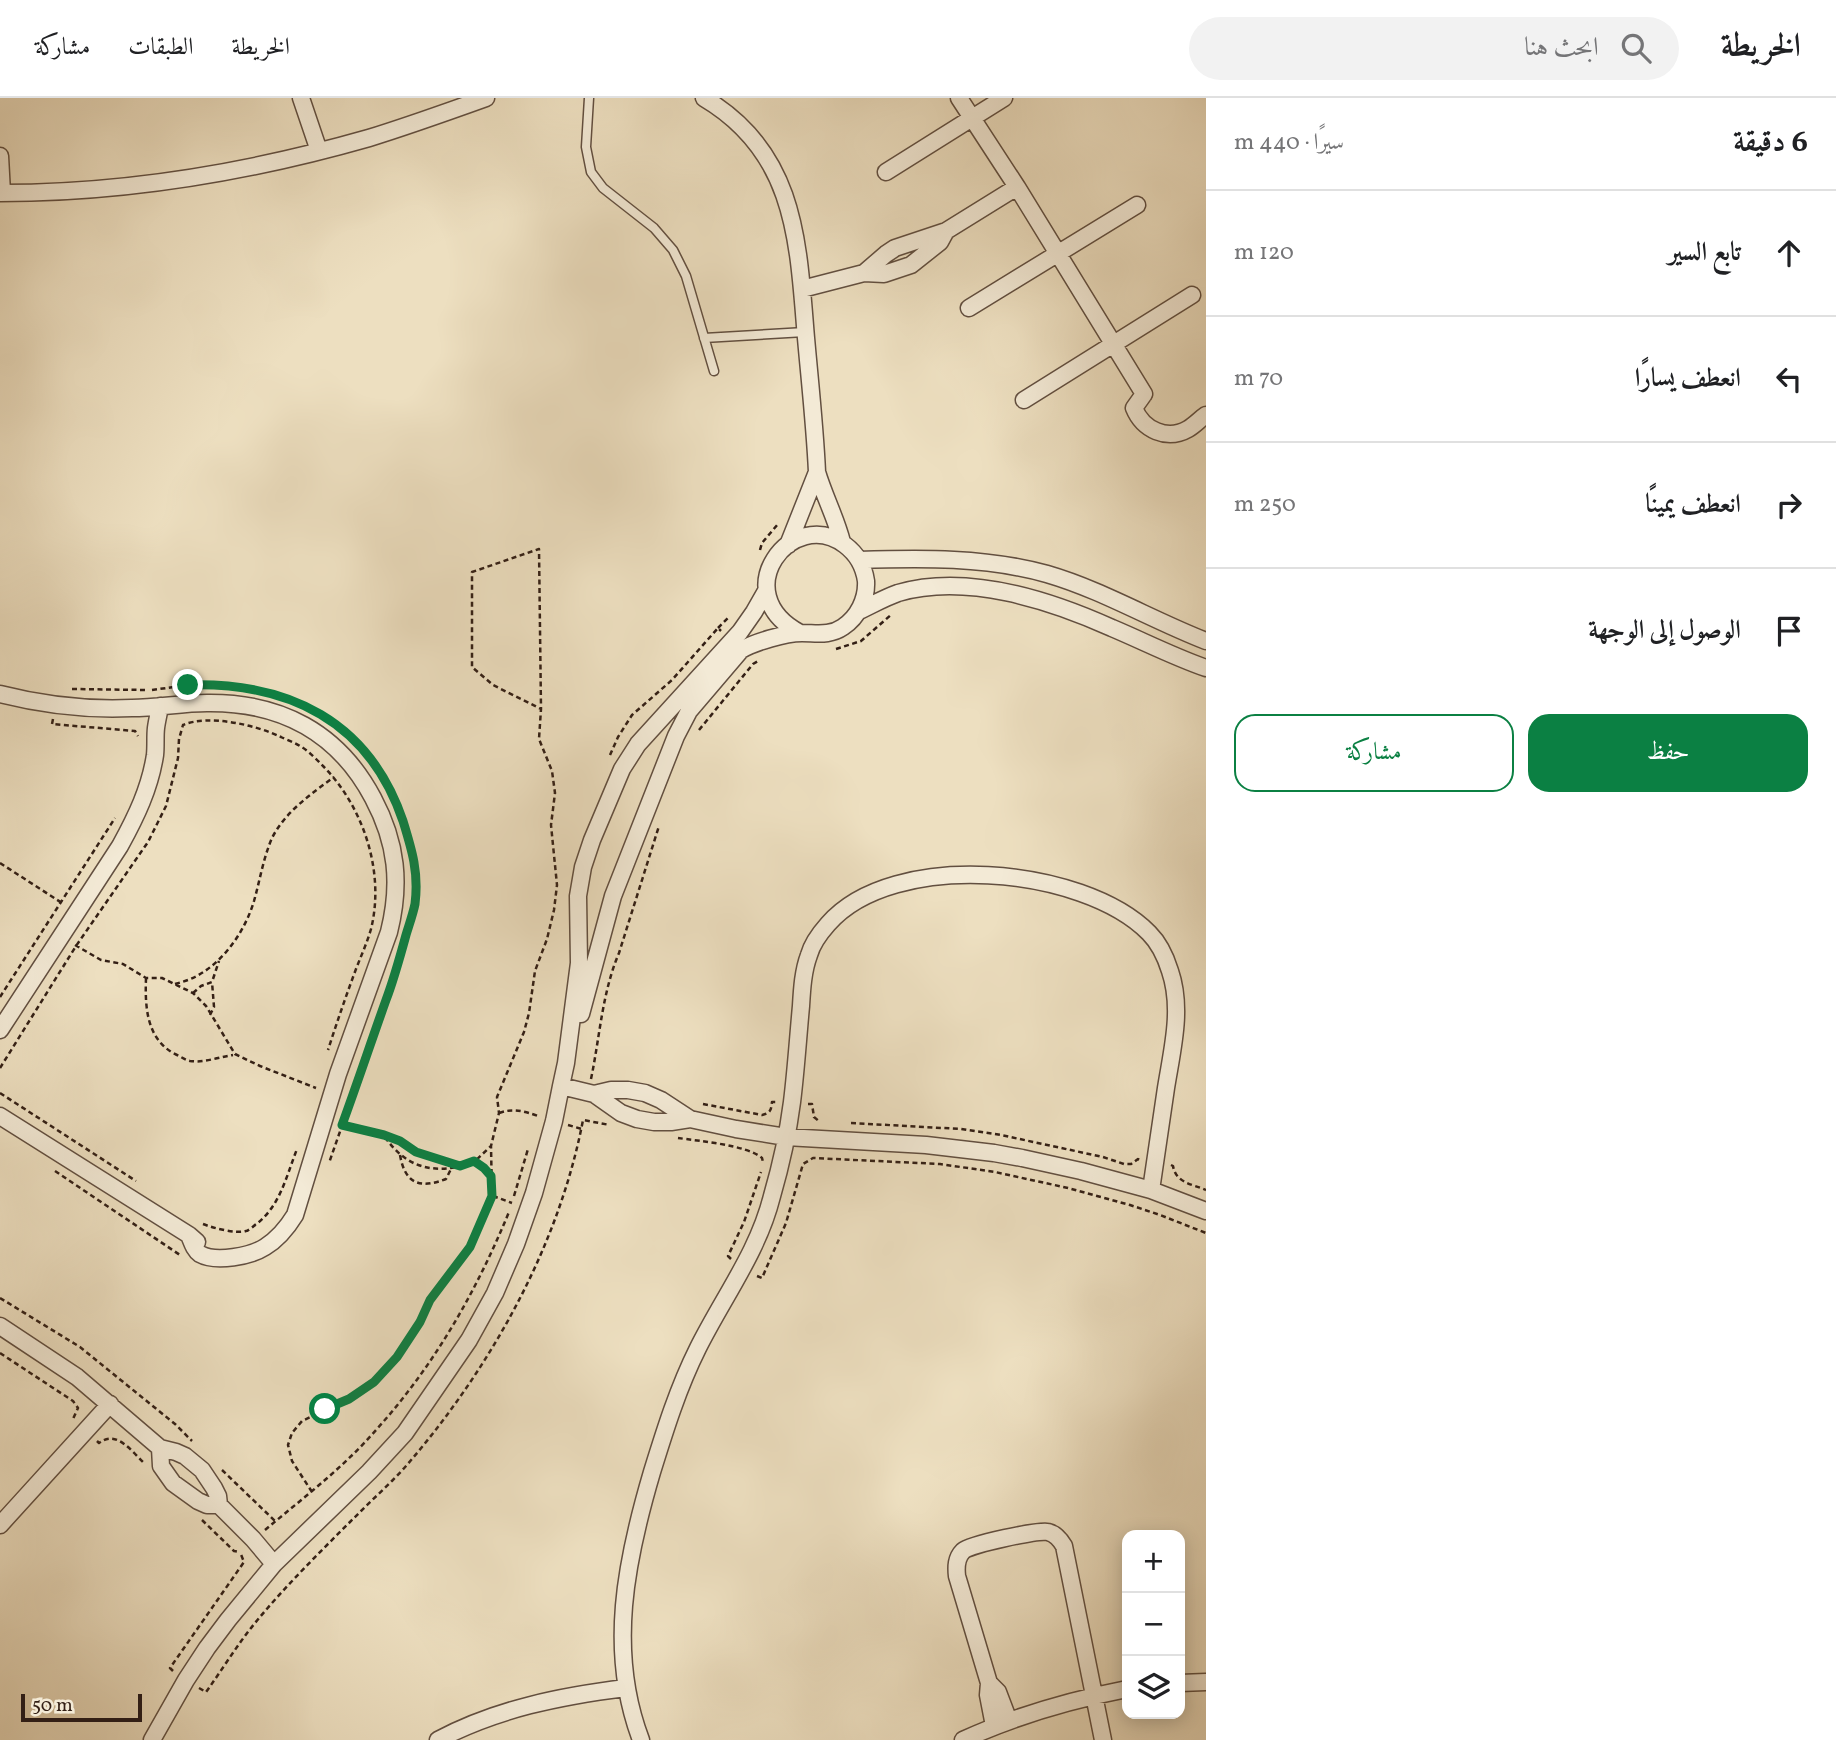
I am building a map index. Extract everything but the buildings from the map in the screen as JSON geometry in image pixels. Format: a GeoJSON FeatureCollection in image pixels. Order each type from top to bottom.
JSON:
{"type":"FeatureCollection","features":[{"type":"Feature","properties":{"kind":"street"},"geometry":{"type":"LineString","coordinates":[[301,98],[319,151]]}},
{"type":"Feature","properties":{"kind":"street"},"geometry":{"type":"LineString","coordinates":[[0,156],[1,193],[145,183],[233,170],[319,151],[486,98]]}},
{"type":"Feature","properties":{"kind":"street"},"geometry":{"type":"LineString","coordinates":[[704,98],[720,107],[745,129],[768,160],[778,177],[793,221],[802,289],[817,472],[842,542]]}},
{"type":"Feature","properties":{"kind":"street"},"geometry":{"type":"LineString","coordinates":[[959,98],[1144,394],[1137,404],[1157,421],[1172,424],[1204,417]]}},
{"type":"Feature","properties":{"kind":"street"},"geometry":{"type":"LineString","coordinates":[[886,172],[1004,98]]}},
{"type":"Feature","properties":{"kind":"street"},"geometry":{"type":"LineString","coordinates":[[802,289],[864,273],[895,248],[946,231],[1017,187]]}},
{"type":"Feature","properties":{"kind":"street"},"geometry":{"type":"LineString","coordinates":[[969,308],[1137,205]]}},
{"type":"Feature","properties":{"kind":"street"},"geometry":{"type":"LineString","coordinates":[[1024,400],[1192,295]]}},
{"type":"Feature","properties":{"kind":"street"},"geometry":{"type":"LineString","coordinates":[[788,545],[817,472]]}},
{"type":"Feature","properties":{"kind":"street"},"geometry":{"type":"LineString","coordinates":[[566,1063],[607,915],[682,723],[731,639],[740,632],[766,591],[773,560],[788,545],[809,536],[842,542],[859,560],[863,569],[866,591],[859,611]]}},
{"type":"Feature","properties":{"kind":"street"},"geometry":{"type":"LineString","coordinates":[[859,560],[973,561],[1046,574],[1206,640]]}},
{"type":"Feature","properties":{"kind":"street"},"geometry":{"type":"LineString","coordinates":[[152,1740],[186,1680],[228,1620],[274,1564],[369,1472],[405,1433],[469,1340],[495,1293],[534,1194],[566,1063],[579,963],[578,896],[583,867],[619,776],[643,738],[740,650],[758,642],[800,633],[833,632],[843,627],[859,611],[883,599],[933,587],[995,591],[1023,596],[1082,616],[1181,660],[1206,668]]}},
{"type":"Feature","properties":{"kind":"street"},"geometry":{"type":"LineString","coordinates":[[766,591],[774,612],[790,628],[800,633]]}},
{"type":"Feature","properties":{"kind":"street"},"geometry":{"type":"LineString","coordinates":[[0,694],[54,705],[107,709],[208,703],[247,705],[277,712],[295,720],[327,742],[360,776],[378,808],[391,842],[396,877],[392,923],[338,1074],[306,1179],[273,1232],[256,1245],[231,1250],[205,1250],[189,1235],[0,1116]]}},
{"type":"Feature","properties":{"kind":"street"},"geometry":{"type":"LineString","coordinates":[[0,1030],[120,846],[144,800],[155,755],[160,706]]}},
{"type":"Feature","properties":{"kind":"street"},"geometry":{"type":"LineString","coordinates":[[641,1740],[626,1688],[622,1656],[623,1610],[630,1559],[646,1492],[667,1423],[686,1374],[754,1248],[765,1220],[779,1172],[792,1103],[805,969],[813,945],[825,927],[848,905],[889,887],[947,876],[987,875],[1058,885],[1105,903],[1129,917],[1150,934],[1165,957],[1174,984],[1177,1011],[1151,1190]]}},
{"type":"Feature","properties":{"kind":"street"},"geometry":{"type":"LineString","coordinates":[[561,1086],[591,1093],[621,1113],[637,1119],[654,1122],[690,1119]]}},
{"type":"Feature","properties":{"kind":"street"},"geometry":{"type":"LineString","coordinates":[[591,1093],[611,1090],[645,1093],[690,1119],[786,1137],[926,1145],[994,1153],[1063,1167],[1151,1190],[1206,1211]]}},
{"type":"Feature","properties":{"kind":"street"},"geometry":{"type":"LineString","coordinates":[[0,1326],[77,1377],[160,1448],[186,1456],[202,1470],[214,1488],[219,1505],[274,1564]]}},
{"type":"Feature","properties":{"kind":"street"},"geometry":{"type":"LineString","coordinates":[[0,1525],[110,1404]]}},
{"type":"Feature","properties":{"kind":"street"},"geometry":{"type":"LineString","coordinates":[[160,1448],[161,1466],[173,1483],[198,1501],[207,1505],[219,1505]]}},
{"type":"Feature","properties":{"kind":"street"},"geometry":{"type":"LineString","coordinates":[[1002,1724],[988,1695],[989,1683],[957,1576],[957,1563],[963,1551],[975,1545],[1045,1532],[1057,1536],[1064,1546],[1103,1740]]}},
{"type":"Feature","properties":{"kind":"street"},"geometry":{"type":"LineString","coordinates":[[1185,1683],[1206,1682]]}},
{"type":"Feature","properties":{"kind":"street"},"geometry":{"type":"LineString","coordinates":[[438,1740],[512,1710],[568,1696],[626,1688]]}},
{"type":"Feature","properties":{"kind":"street"},"geometry":{"type":"LineString","coordinates":[[963,1740],[1002,1724],[1122,1690]]}},
{"type":"Feature","properties":{"kind":"lane"},"geometry":{"type":"LineString","coordinates":[[589,98],[586,147],[591,172],[603,188],[654,228],[673,250],[686,276],[713,371]]}},
{"type":"Feature","properties":{"kind":"lane"},"geometry":{"type":"LineString","coordinates":[[704,338],[805,332]]}},
{"type":"Feature","properties":{"kind":"path"},"geometry":{"type":"LineString","coordinates":[[312,1492],[292,1461],[288,1446],[292,1433],[302,1421],[349,1399],[374,1382],[397,1357],[420,1322],[430,1300],[470,1247],[492,1196],[491,1146],[499,1113],[497,1097],[524,1032],[535,971],[554,910],[556,876],[551,825],[555,793],[552,771],[539,739],[541,709],[539,549],[472,572],[472,667],[492,685],[541,709]]}},
{"type":"Feature","properties":{"kind":"path"},"geometry":{"type":"LineString","coordinates":[[830,650],[861,641],[898,610]]}},
{"type":"Feature","properties":{"kind":"path"},"geometry":{"type":"LineString","coordinates":[[607,762],[632,715],[672,680],[718,628],[731,639]]}},
{"type":"Feature","properties":{"kind":"path"},"geometry":{"type":"LineString","coordinates":[[696,733],[753,664],[761,659]]}},
{"type":"Feature","properties":{"kind":"path"},"geometry":{"type":"LineString","coordinates":[[70,689],[147,690],[188,685],[228,687]]}},
{"type":"Feature","properties":{"kind":"path"},"geometry":{"type":"LineString","coordinates":[[273,695],[285,697],[317,711],[341,728],[365,752],[383,776],[400,812],[414,855],[415,905],[397,970],[330,1162]]}},
{"type":"Feature","properties":{"kind":"path"},"geometry":{"type":"LineString","coordinates":[[54,705],[52,724],[135,731],[139,737]]}},
{"type":"Feature","properties":{"kind":"path"},"geometry":{"type":"LineString","coordinates":[[0,1068],[76,946],[148,842],[166,806],[178,758],[179,739],[183,725],[189,722],[222,721],[245,725],[273,733],[302,747],[334,777],[361,824],[373,866],[374,909],[370,931],[328,1049]]}},
{"type":"Feature","properties":{"kind":"path"},"geometry":{"type":"LineString","coordinates":[[210,1015],[214,1007],[212,982],[219,961],[245,924],[273,837],[286,818],[309,795],[334,777]]}},
{"type":"Feature","properties":{"kind":"path"},"geometry":{"type":"LineString","coordinates":[[0,996],[121,809]]}},
{"type":"Feature","properties":{"kind":"path"},"geometry":{"type":"LineString","coordinates":[[591,1093],[604,999],[661,821]]}},
{"type":"Feature","properties":{"kind":"path"},"geometry":{"type":"LineString","coordinates":[[0,863],[62,902]]}},
{"type":"Feature","properties":{"kind":"path"},"geometry":{"type":"LineString","coordinates":[[556,876],[563,876]]}},
{"type":"Feature","properties":{"kind":"path"},"geometry":{"type":"LineString","coordinates":[[46,927],[101,960],[123,964],[146,978],[162,978],[192,993],[206,1006],[235,1054],[316,1087]]}},
{"type":"Feature","properties":{"kind":"path"},"geometry":{"type":"LineString","coordinates":[[175,984],[196,976],[219,961]]}},
{"type":"Feature","properties":{"kind":"path"},"geometry":{"type":"LineString","coordinates":[[146,978],[149,1021],[155,1036],[167,1050],[188,1060],[201,1061],[235,1054]]}},
{"type":"Feature","properties":{"kind":"path"},"geometry":{"type":"LineString","coordinates":[[192,993],[212,982]]}},
{"type":"Feature","properties":{"kind":"path"},"geometry":{"type":"LineString","coordinates":[[0,1093],[136,1181]]}},
{"type":"Feature","properties":{"kind":"path"},"geometry":{"type":"LineString","coordinates":[[538,1116],[539,1106]]}},
{"type":"Feature","properties":{"kind":"path"},"geometry":{"type":"LineString","coordinates":[[240,1552],[244,1562],[170,1668],[206,1692],[254,1624],[405,1468],[454,1406],[495,1345],[540,1254],[564,1192],[583,1120],[619,1128]]}},
{"type":"Feature","properties":{"kind":"path"},"geometry":{"type":"LineString","coordinates":[[342,1125],[384,1135],[400,1141],[416,1152],[460,1166]]}},
{"type":"Feature","properties":{"kind":"path"},"geometry":{"type":"LineString","coordinates":[[384,1135],[403,1158],[419,1166],[444,1170],[474,1161],[491,1146]]}},
{"type":"Feature","properties":{"kind":"path"},"geometry":{"type":"LineString","coordinates":[[668,1136],[724,1145],[757,1154],[762,1158],[763,1166],[748,1210],[728,1256],[762,1278],[786,1223],[801,1168],[806,1161],[813,1158],[940,1164],[995,1172],[1130,1205],[1206,1233]]}},
{"type":"Feature","properties":{"kind":"path"},"geometry":{"type":"LineString","coordinates":[[240,1552],[312,1492],[376,1431],[444,1342],[490,1257],[512,1203],[530,1141]]}},
{"type":"Feature","properties":{"kind":"path"},"geometry":{"type":"LineString","coordinates":[[193,1218],[205,1226],[247,1231],[265,1218],[282,1194],[298,1146]]}},
{"type":"Feature","properties":{"kind":"path"},"geometry":{"type":"LineString","coordinates":[[400,1155],[402,1170],[415,1183],[431,1185],[446,1179],[451,1168]]}},
{"type":"Feature","properties":{"kind":"path"},"geometry":{"type":"LineString","coordinates":[[474,1161],[491,1176]]}},
{"type":"Feature","properties":{"kind":"path"},"geometry":{"type":"LineString","coordinates":[[46,1165],[183,1257]]}},
{"type":"Feature","properties":{"kind":"path"},"geometry":{"type":"LineString","coordinates":[[492,1196],[512,1203]]}},
{"type":"Feature","properties":{"kind":"path"},"geometry":{"type":"LineString","coordinates":[[0,1298],[80,1347],[175,1424],[195,1444]]}},
{"type":"Feature","properties":{"kind":"path"},"geometry":{"type":"LineString","coordinates":[[0,1353],[73,1401],[78,1408],[73,1419],[99,1443],[103,1439],[113,1437],[122,1442],[150,1469]]}},
{"type":"Feature","properties":{"kind":"path"},"geometry":{"type":"LineString","coordinates":[[215,1463],[275,1521]]}},
{"type":"Feature","properties":{"kind":"path"},"geometry":{"type":"LineString","coordinates":[[197,1515],[234,1551],[240,1552]]}},
{"type":"Feature","properties":{"kind":"route"},"geometry":{"type":"LineString","coordinates":[[188,685],[238,688],[285,697],[317,711],[341,728],[365,752],[383,776],[400,812],[414,855],[415,905],[397,970],[342,1125],[384,1135],[400,1141],[416,1152],[460,1166],[474,1161],[491,1176],[492,1196],[470,1247],[430,1300],[420,1322],[397,1357],[374,1382],[349,1399],[325,1409]]}}]}
